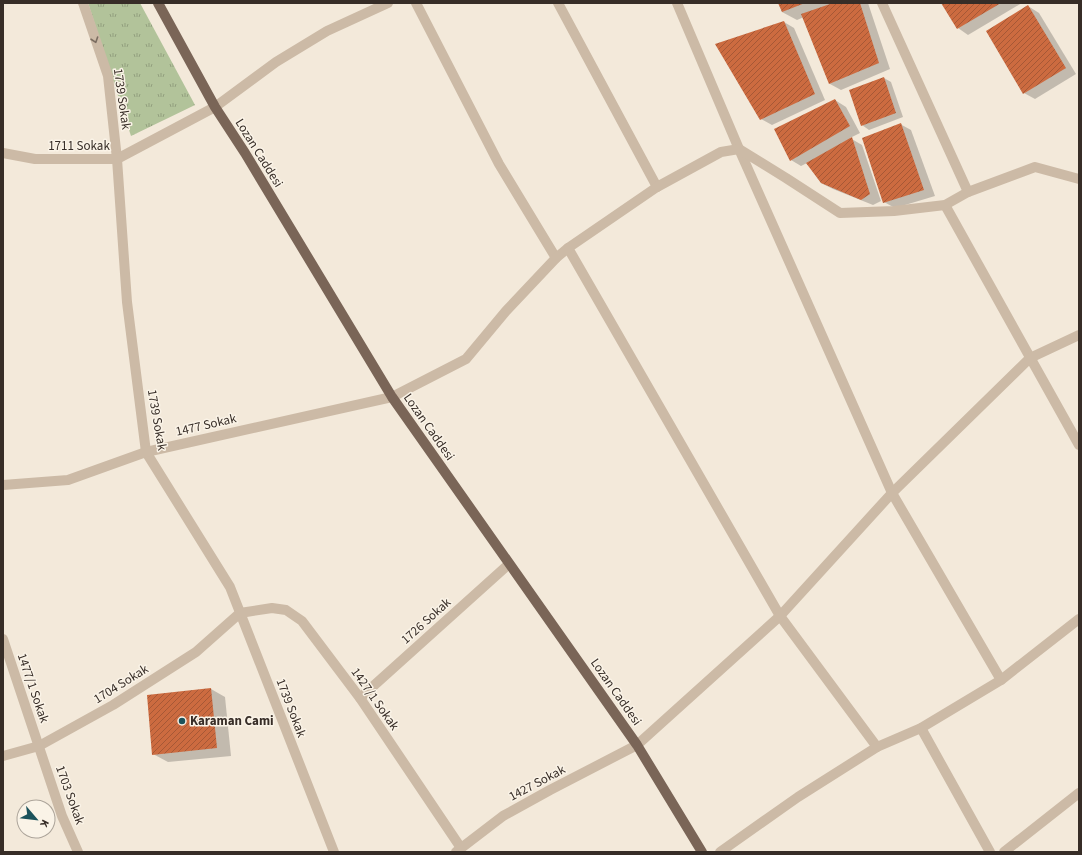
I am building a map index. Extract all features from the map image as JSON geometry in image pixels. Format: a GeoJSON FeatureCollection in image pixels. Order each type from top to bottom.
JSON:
{"type":"FeatureCollection","features":[{"type":"Feature","properties":{"kind":"main road","name":"Lozan Caddesi"},"geometry":{"type":"LineString","coordinates":[[158,3],[215,107],[245,153],[392,397],[637,745],[702,852]]}},
{"type":"Feature","properties":{"kind":"street","name":"1739 Sokak"},"geometry":{"type":"LineString","coordinates":[[83,3],[108,76],[117,159],[127,302],[146,452],[230,587],[334,852]]}},
{"type":"Feature","properties":{"kind":"street","name":"1711 Sokak"},"geometry":{"type":"LineString","coordinates":[[3,153],[35,159],[117,159],[215,107],[276,62],[327,31],[388,3]]}},
{"type":"Feature","properties":{"kind":"street"},"geometry":{"type":"LineString","coordinates":[[416,3],[499,164],[556,258]]}},
{"type":"Feature","properties":{"kind":"street"},"geometry":{"type":"LineString","coordinates":[[558,3],[657,187]]}},
{"type":"Feature","properties":{"kind":"street"},"geometry":{"type":"LineString","coordinates":[[677,3],[739,149],[892,493],[1001,680]]}},
{"type":"Feature","properties":{"kind":"street"},"geometry":{"type":"LineString","coordinates":[[882,3],[968,192]]}},
{"type":"Feature","properties":{"kind":"street"},"geometry":{"type":"LineString","coordinates":[[739,149],[840,213],[894,211],[945,205],[968,192],[1034,167],[1079,179]]}},
{"type":"Feature","properties":{"kind":"street","name":"1477 Sokak"},"geometry":{"type":"LineString","coordinates":[[3,485],[68,480],[146,452],[392,397],[466,359],[506,311],[556,258],[568,248],[657,187],[721,152],[739,149]]}},
{"type":"Feature","properties":{"kind":"street"},"geometry":{"type":"LineString","coordinates":[[945,205],[1079,445]]}},
{"type":"Feature","properties":{"kind":"street"},"geometry":{"type":"LineString","coordinates":[[568,248],[780,616],[876,747]]}},
{"type":"Feature","properties":{"kind":"street","name":"1427 Sokak"},"geometry":{"type":"LineString","coordinates":[[458,850],[503,816],[637,745],[780,616],[892,493],[1030,358],[1079,334]]}},
{"type":"Feature","properties":{"kind":"street","name":"1726 Sokak"},"geometry":{"type":"LineString","coordinates":[[360,698],[509,564]]}},
{"type":"Feature","properties":{"kind":"street","name":"1427/1 Sokak"},"geometry":{"type":"LineString","coordinates":[[240,612],[272,608],[286,610],[302,621],[360,698],[458,850]]}},
{"type":"Feature","properties":{"kind":"street","name":"1704 Sokak"},"geometry":{"type":"LineString","coordinates":[[3,756],[39,746],[113,705],[196,652],[240,612]]}},
{"type":"Feature","properties":{"kind":"street"},"geometry":{"type":"LineString","coordinates":[[720,852],[798,797],[876,747],[921,728],[1001,680],[1079,619]]}},
{"type":"Feature","properties":{"kind":"street","name":"1477/1 Sokak"},"geometry":{"type":"LineString","coordinates":[[3,642],[39,746]]}},
{"type":"Feature","properties":{"kind":"street"},"geometry":{"type":"LineString","coordinates":[[921,728],[990,852]]}},
{"type":"Feature","properties":{"kind":"street","name":"1703 Sokak"},"geometry":{"type":"LineString","coordinates":[[39,746],[62,816],[78,852]]}},
{"type":"Feature","properties":{"kind":"street"},"geometry":{"type":"LineString","coordinates":[[1004,852],[1079,793]]}},
{"type":"Feature","properties":{"kind":"green space"},"geometry":{"type":"Polygon","coordinates":[[[88,3],[140,3],[195,105],[131,136],[88,3]]]}},
{"type":"Feature","properties":{"kind":"building"},"geometry":{"type":"Polygon","coordinates":[[[778,3],[805,3],[782,12],[778,3]]]}},
{"type":"Feature","properties":{"kind":"building"},"geometry":{"type":"Polygon","coordinates":[[[833,3],[860,3],[879,63],[829,84],[801,14],[833,3]]]}},
{"type":"Feature","properties":{"kind":"building"},"geometry":{"type":"Polygon","coordinates":[[[941,3],[1001,3],[957,29],[941,3]]]}},
{"type":"Feature","properties":{"kind":"building"},"geometry":{"type":"Polygon","coordinates":[[[1028,5],[1066,68],[1023,94],[986,31],[1028,5]]]}},
{"type":"Feature","properties":{"kind":"building"},"geometry":{"type":"Polygon","coordinates":[[[784,21],[815,94],[760,120],[715,44],[784,21]]]}},
{"type":"Feature","properties":{"kind":"building"},"geometry":{"type":"Polygon","coordinates":[[[884,77],[896,113],[861,126],[849,90],[884,77]]]}},
{"type":"Feature","properties":{"kind":"building"},"geometry":{"type":"Polygon","coordinates":[[[835,99],[850,126],[790,161],[774,129],[835,99]]]}},
{"type":"Feature","properties":{"kind":"building"},"geometry":{"type":"Polygon","coordinates":[[[901,123],[924,190],[883,203],[862,138],[901,123]]]}},
{"type":"Feature","properties":{"kind":"building"},"geometry":{"type":"Polygon","coordinates":[[[852,137],[870,194],[861,200],[821,183],[806,163],[852,137]]]}},
{"type":"Feature","properties":{"kind":"building","name":"Karaman Cami"},"geometry":{"type":"Polygon","coordinates":[[[211,688],[217,748],[152,755],[147,695],[211,688]]]}},
{"type":"Feature","properties":{"kind":"place","name":"Karaman Cami"},"geometry":{"type":"Point","coordinates":[182,721]}}]}
